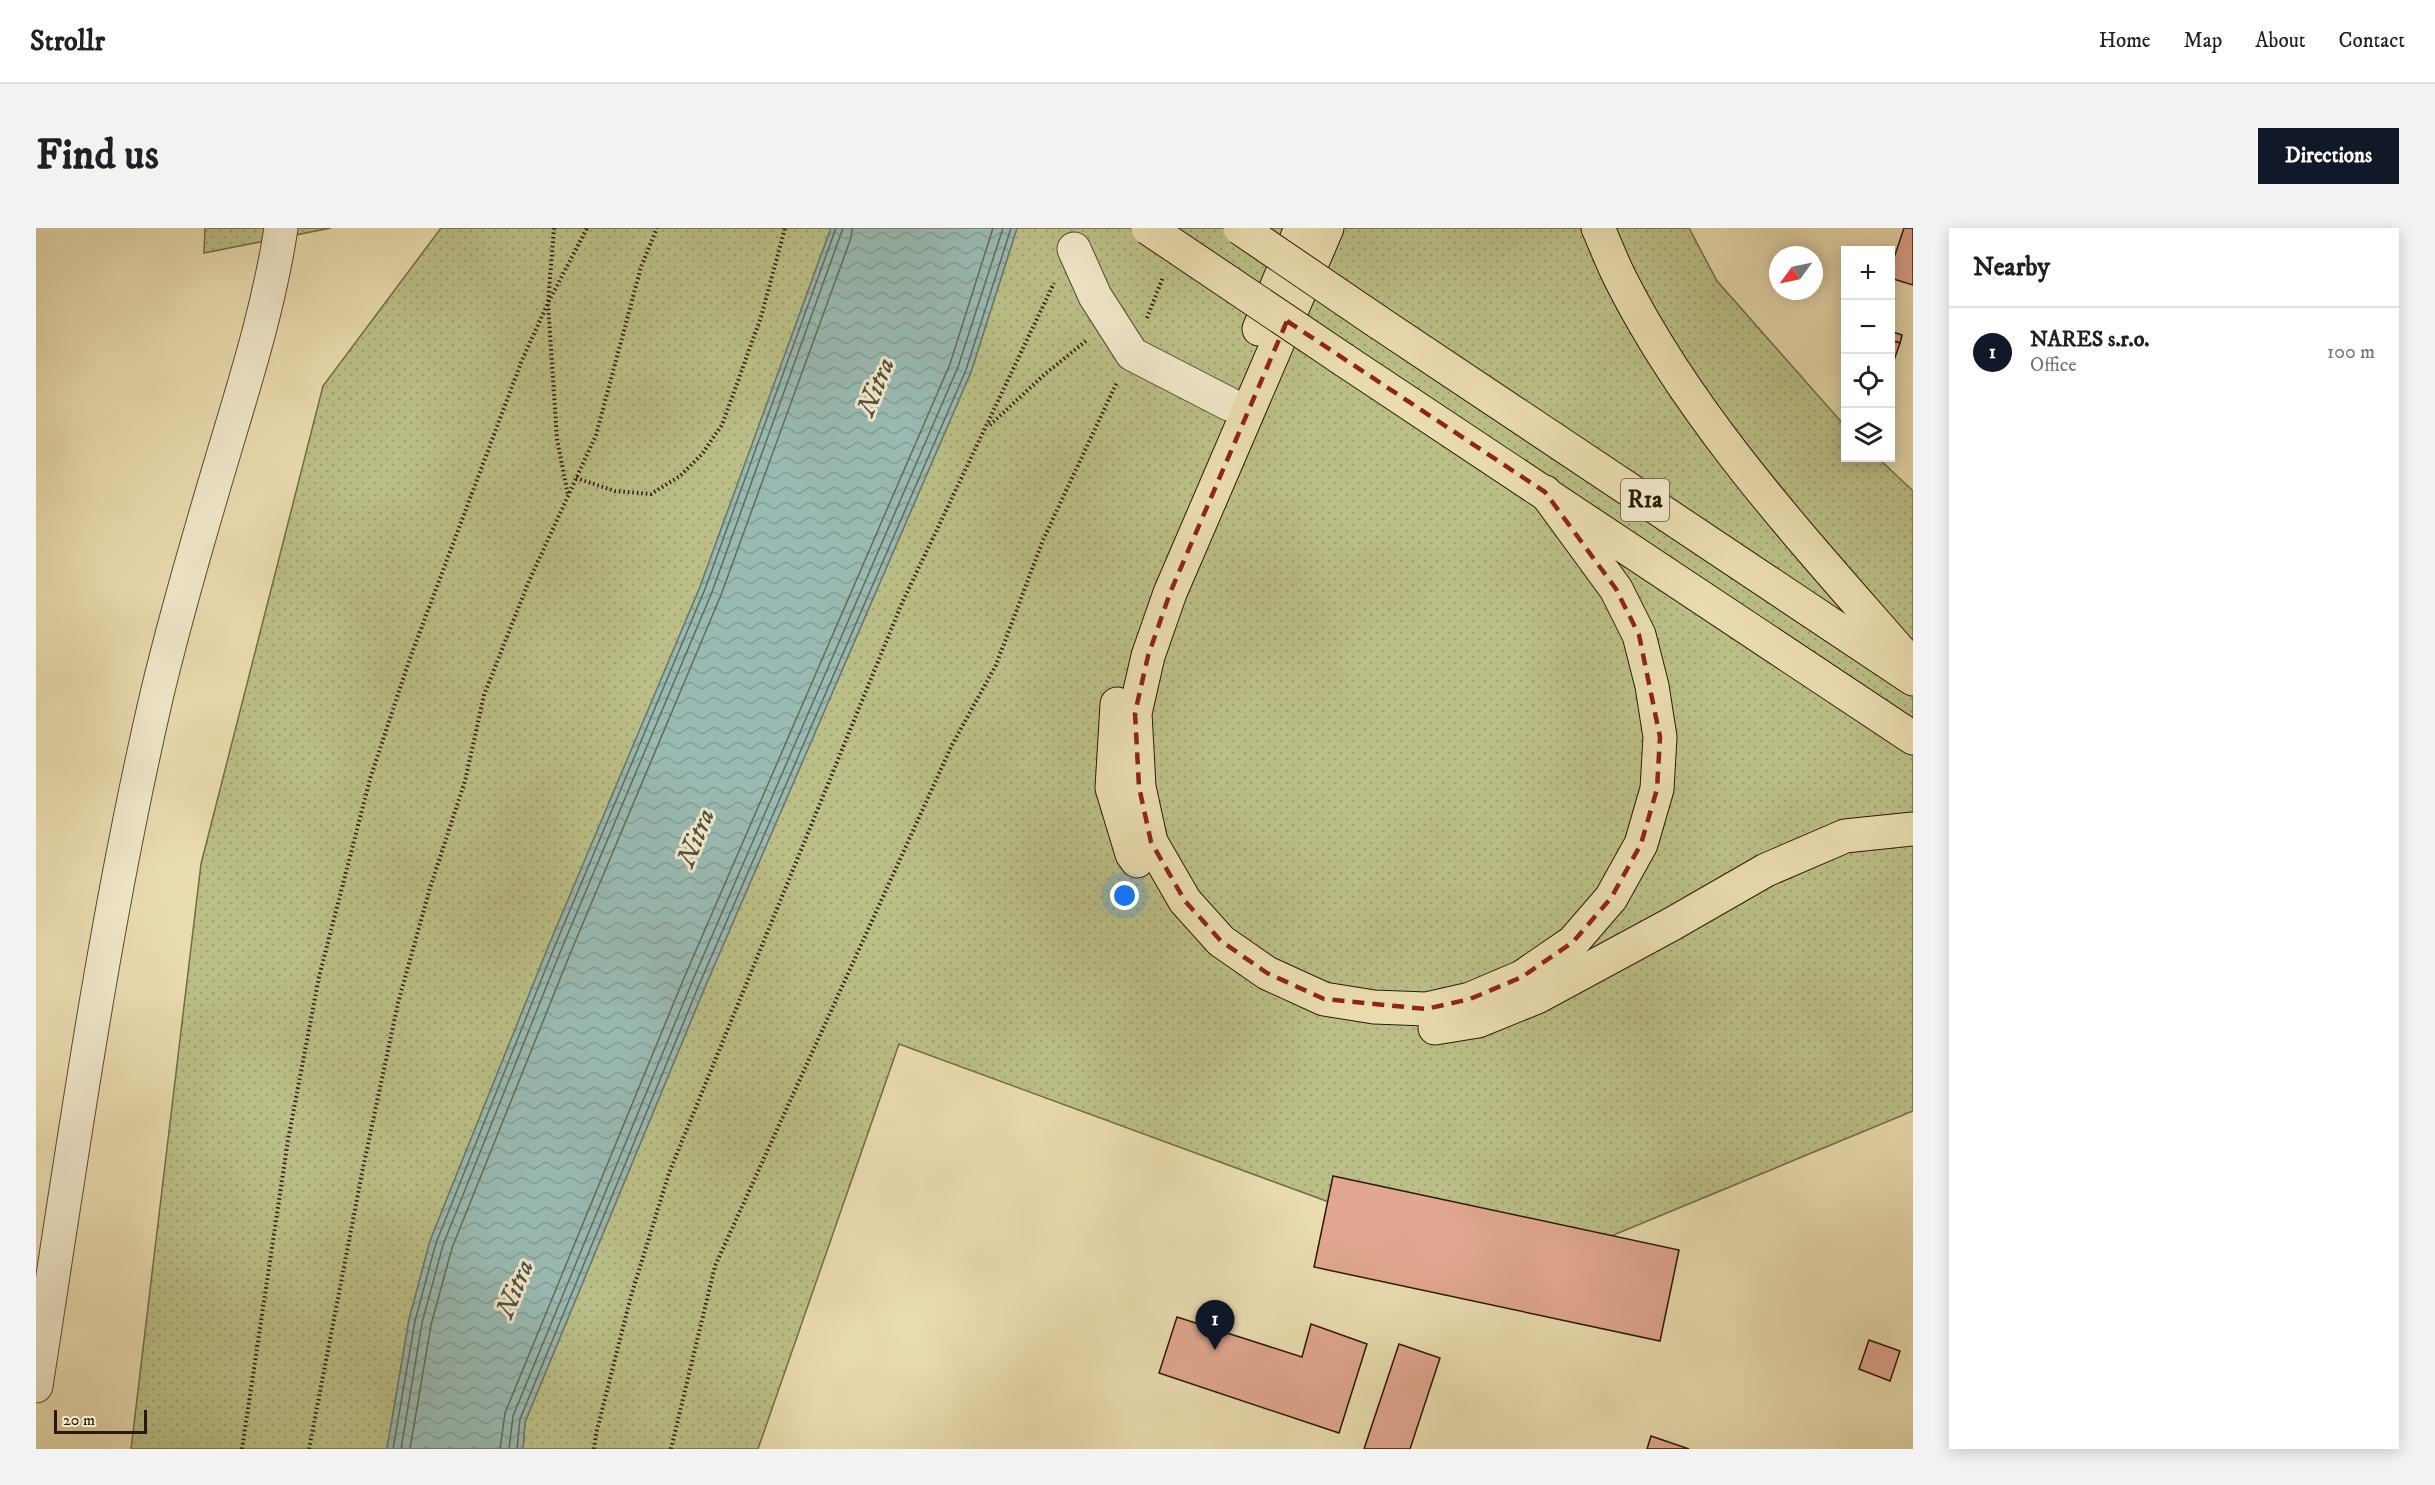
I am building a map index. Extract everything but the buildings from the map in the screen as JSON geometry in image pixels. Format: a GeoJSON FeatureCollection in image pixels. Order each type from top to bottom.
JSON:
{"type":"FeatureCollection","features":[{"type":"Feature","properties":{"kind":"highway","name":"R1a"},"geometry":{"type":"LineString","coordinates":[[1148,228],[1913,738]]}},
{"type":"Feature","properties":{"kind":"highway","name":"R1a"},"geometry":{"type":"LineString","coordinates":[[1240,228],[1913,679]]}},
{"type":"Feature","properties":{"kind":"highway"},"geometry":{"type":"LineString","coordinates":[[1301,228],[1229,404],[1149,584],[1129,646],[1115,714],[1112,788],[1132,854],[1166,910],[1208,955],[1257,992],[1316,1016],[1368,1028],[1427,1029],[1478,1021],[1537,997],[1766,870],[1845,836],[1913,829]]}},
{"type":"Feature","properties":{"kind":"highway"},"geometry":{"type":"LineString","coordinates":[[1327,228],[1170,593],[1148,656],[1135,713],[1139,787],[1151,842],[1185,901],[1221,941],[1267,973],[1324,999],[1374,1007],[1426,1009],[1470,999],[1522,977],[1573,942],[1611,898],[1641,844],[1657,789],[1660,736],[1654,696],[1639,635],[1616,589],[1545,492]]}},
{"type":"Feature","properties":{"kind":"highway"},"geometry":{"type":"LineString","coordinates":[[1599,228],[1621,281],[1652,338],[1688,393],[1734,454],[1913,667]]}},
{"type":"Feature","properties":{"kind":"street"},"geometry":{"type":"LineString","coordinates":[[36,1386],[118,873],[141,765],[180,609],[270,294],[281,228]]}},
{"type":"Feature","properties":{"kind":"street"},"geometry":{"type":"LineString","coordinates":[[1074,249],[1112,324],[1132,354],[1229,404]]}},
{"type":"Feature","properties":{"kind":"path"},"geometry":{"type":"LineString","coordinates":[[554,228],[548,303],[557,439],[568,495]]}},
{"type":"Feature","properties":{"kind":"path"},"geometry":{"type":"LineString","coordinates":[[242,1449],[288,1140],[314,1000],[370,779],[413,650],[522,360],[548,303],[588,228]]}},
{"type":"Feature","properties":{"kind":"path"},"geometry":{"type":"LineString","coordinates":[[309,1449],[360,1179],[398,1003],[430,888],[465,782],[484,695],[529,581],[596,435],[641,267],[657,228]]}},
{"type":"Feature","properties":{"kind":"path"},"geometry":{"type":"LineString","coordinates":[[576,478],[615,491],[651,494],[680,476],[702,454],[722,425],[758,328],[785,228]]}},
{"type":"Feature","properties":{"kind":"path"},"geometry":{"type":"LineString","coordinates":[[594,1449],[631,1296],[669,1173],[903,603],[1058,274],[1074,249]]}},
{"type":"Feature","properties":{"kind":"path"},"geometry":{"type":"LineString","coordinates":[[671,1449],[716,1266],[952,745],[996,665],[1043,540],[1105,404],[1132,354],[1166,270]]}},
{"type":"Feature","properties":{"kind":"path"},"geometry":{"type":"LineString","coordinates":[[987,428],[1078,346],[1112,324]]}},
{"type":"Feature","properties":{"kind":"highlighted area"},"geometry":{"type":"Polygon","coordinates":[[[1287,321],[1545,492],[1616,589],[1639,635],[1660,737],[1657,789],[1641,844],[1611,898],[1573,942],[1522,977],[1470,999],[1426,1009],[1324,999],[1267,973],[1221,941],[1185,901],[1151,842],[1139,787],[1135,713],[1148,656],[1170,593],[1287,321]]]}},
{"type":"Feature","properties":{"kind":"green space"},"geometry":{"type":"Polygon","coordinates":[[[205,228],[331,228],[204,253],[205,228]]]}},
{"type":"Feature","properties":{"kind":"green space"},"geometry":{"type":"Polygon","coordinates":[[[441,228],[831,228],[700,587],[549,945],[430,1241],[409,1320],[387,1449],[131,1449],[201,864],[323,386],[441,228]]]}},
{"type":"Feature","properties":{"kind":"green space"},"geometry":{"type":"Polygon","coordinates":[[[1017,228],[1689,228],[1717,281],[1841,421],[1841,462],[1882,462],[1913,491],[1913,1111],[1522,1273],[899,1044],[758,1449],[523,1449],[525,1422],[705,987],[971,372],[1017,228]]]}},
{"type":"Feature","properties":{"kind":"water","name":"Nitra"},"geometry":{"type":"Polygon","coordinates":[[[831,228],[1017,228],[971,372],[705,987],[525,1422],[523,1449],[387,1449],[409,1320],[430,1241],[549,945],[700,587],[831,228]]]}},
{"type":"Feature","properties":{"kind":"place","name":"NARES s.r.o."},"geometry":{"type":"Point","coordinates":[1215,1350]}}]}
